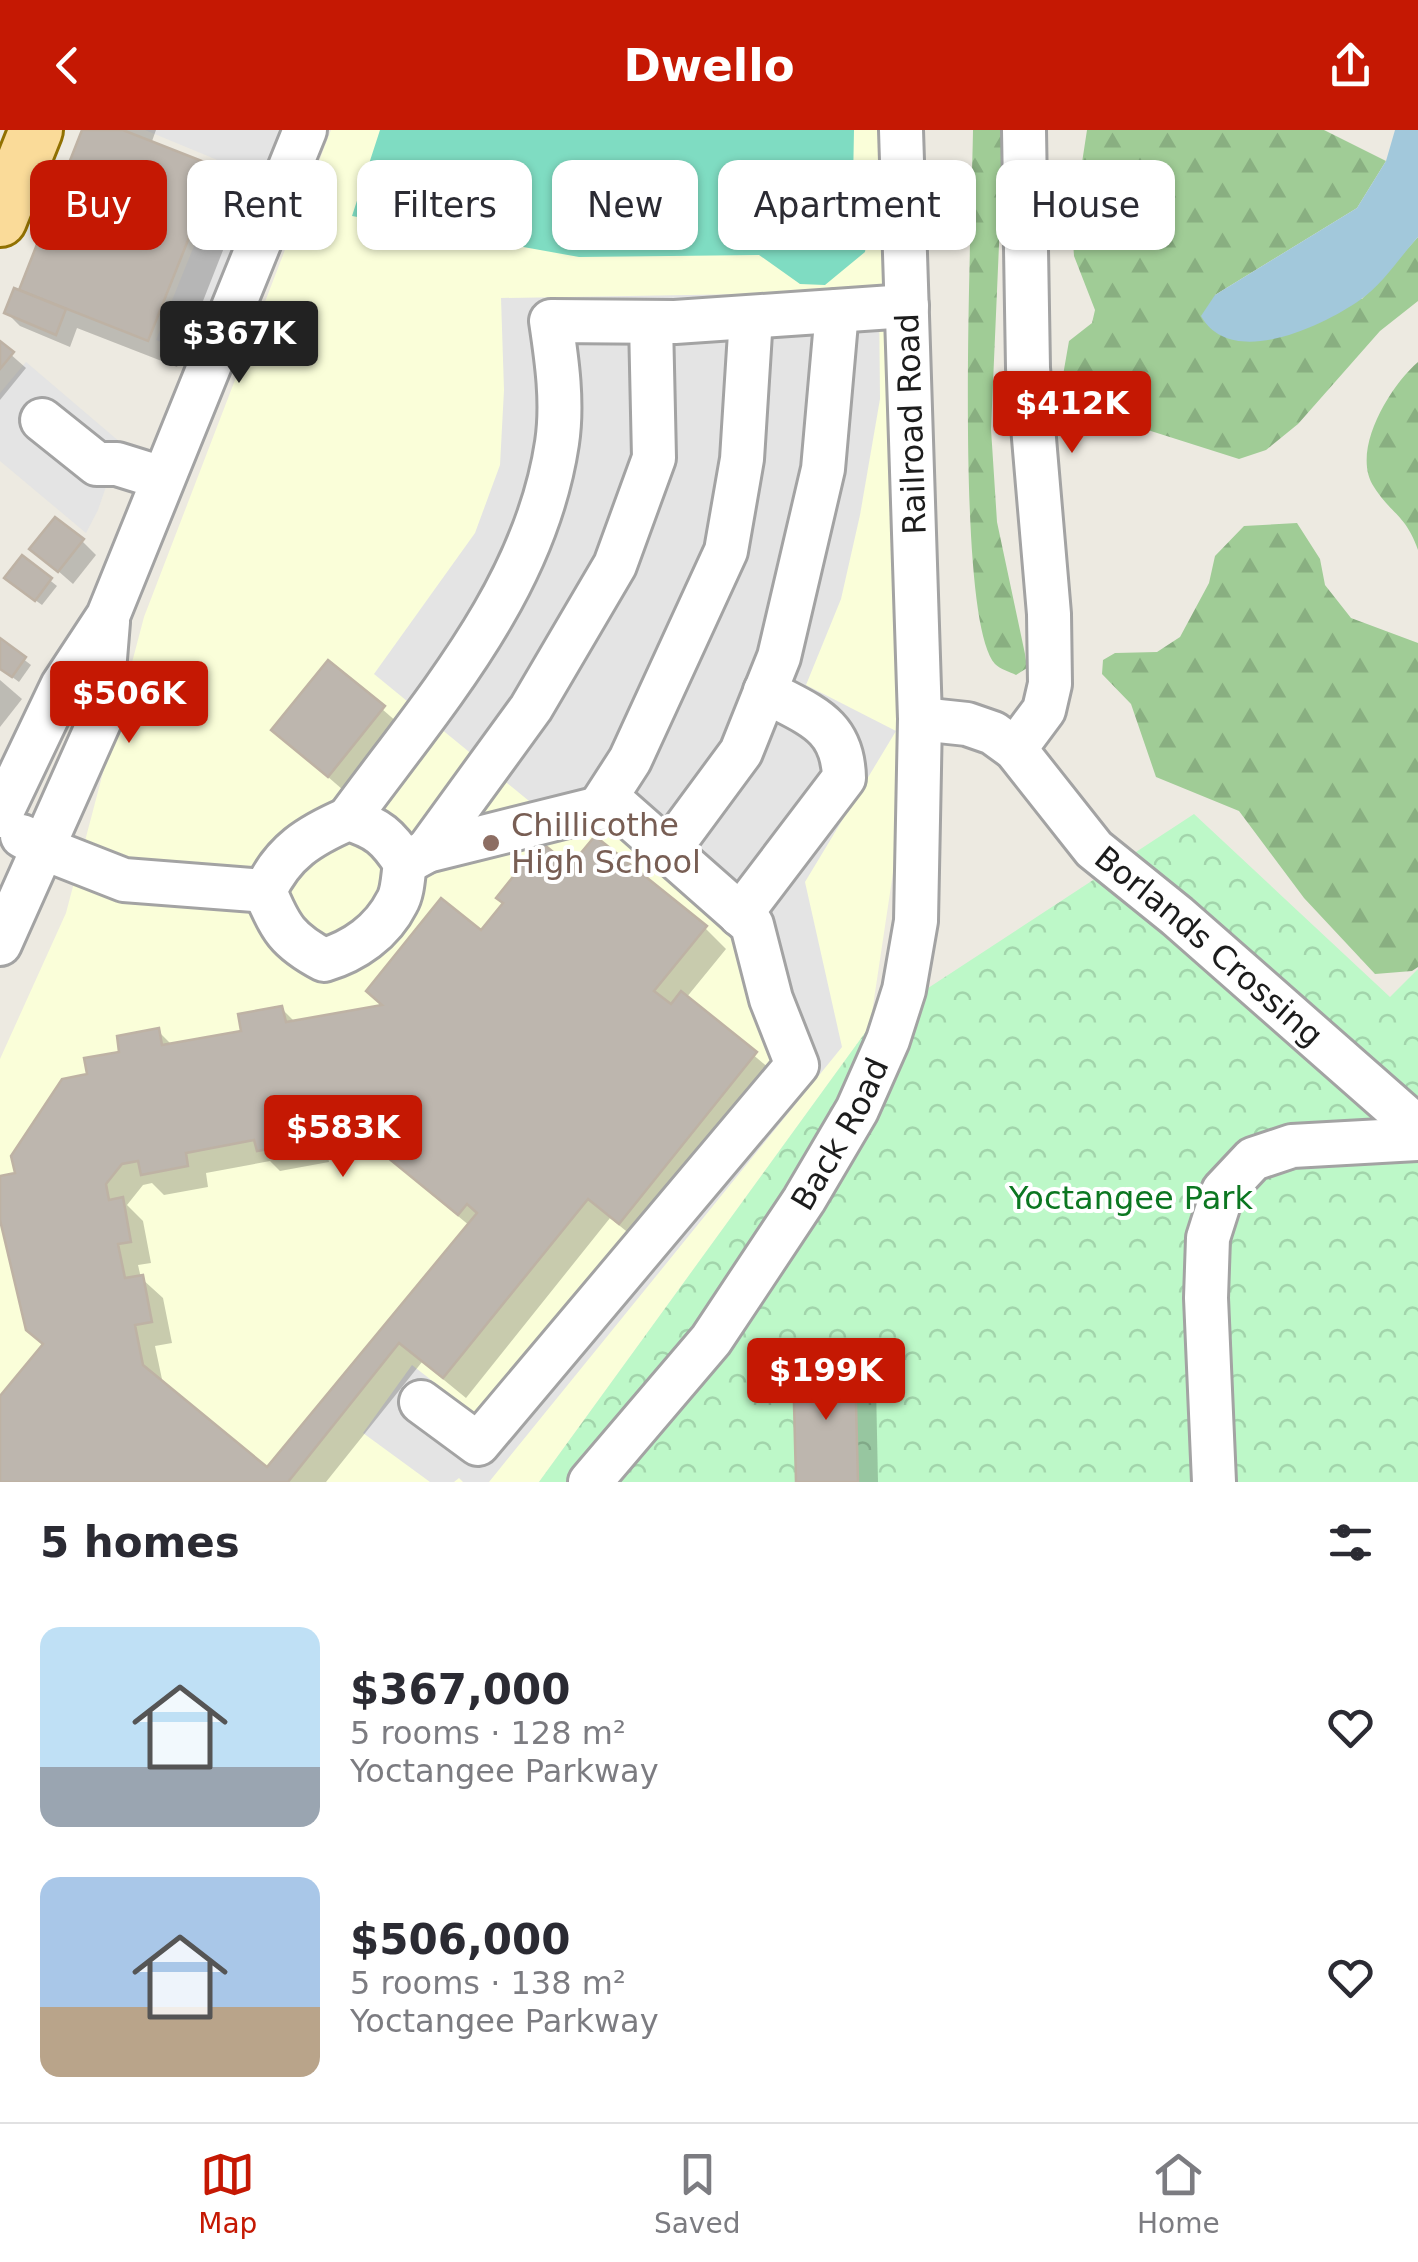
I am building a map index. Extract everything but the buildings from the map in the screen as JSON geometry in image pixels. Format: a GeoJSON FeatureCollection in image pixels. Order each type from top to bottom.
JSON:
{"type":"FeatureCollection","features":[{"type":"Feature","properties":{"kind":"main road"},"geometry":{"type":"LineString","coordinates":[[5,194],[36,130]]}},
{"type":"Feature","properties":{"kind":"street"},"geometry":{"type":"LineString","coordinates":[[265,891],[124,880],[44,850],[0,820],[62,686],[108,616],[305,130]]}},
{"type":"Feature","properties":{"kind":"street","name":"Railroad Road"},"geometry":{"type":"LineString","coordinates":[[900,130],[920,719]]}},
{"type":"Feature","properties":{"kind":"street"},"geometry":{"type":"LineString","coordinates":[[1016,749],[1044,710],[1050,684],[1049,614],[1028,368],[1024,130]]}},
{"type":"Feature","properties":{"kind":"street"},"geometry":{"type":"LineString","coordinates":[[651,322],[654,458],[615,565],[531,708],[416,857],[398,900],[373,934],[347,953],[324,960],[295,945],[277,922],[265,891],[276,868],[311,836],[348,819],[424,720],[532,543],[557,442],[558,374],[551,321],[651,322],[907,306]]}},
{"type":"Feature","properties":{"kind":"street"},"geometry":{"type":"LineString","coordinates":[[668,851],[740,752],[779,657],[823,470],[838,311]]}},
{"type":"Feature","properties":{"kind":"street"},"geometry":{"type":"LineString","coordinates":[[599,808],[630,760],[726,551],[742,459],[751,317]]}},
{"type":"Feature","properties":{"kind":"street"},"geometry":{"type":"LineString","coordinates":[[42,420],[97,464],[117,464],[162,478]]}},
{"type":"Feature","properties":{"kind":"street"},"geometry":{"type":"LineString","coordinates":[[0,944],[100,720],[108,616]]}},
{"type":"Feature","properties":{"kind":"street"},"geometry":{"type":"LineString","coordinates":[[740,915],[844,778],[844,755],[832,732],[765,691]]}},
{"type":"Feature","properties":{"kind":"street","name":"Borlands Crossing"},"geometry":{"type":"LineString","coordinates":[[920,719],[967,724],[993,733],[1016,749],[1094,849],[1177,916],[1418,1128]]}},
{"type":"Feature","properties":{"kind":"street","name":"Back Road"},"geometry":{"type":"LineString","coordinates":[[590,1482],[710,1340],[754,1278],[856,1110],[888,1040],[904,990],[916,920],[920,719]]}},
{"type":"Feature","properties":{"kind":"street"},"geometry":{"type":"LineString","coordinates":[[348,819],[368,825],[416,857],[615,804],[752,925],[771,999],[796,1065],[478,1444],[421,1402]]}},
{"type":"Feature","properties":{"kind":"street"},"geometry":{"type":"LineString","coordinates":[[1214,1482],[1206,1298],[1208,1238],[1223,1191],[1253,1159],[1292,1146],[1418,1140]]}},
{"type":"Feature","properties":{"kind":"shaded area"},"geometry":{"type":"Polygon","coordinates":[[[145,130],[290,130],[278,160],[217,160],[145,130]]]}},
{"type":"Feature","properties":{"kind":"shaded area","name":"Chillicothe High School"},"geometry":{"type":"Polygon","coordinates":[[[331,130],[886,130],[887,160],[718,160],[718,250],[890,250],[908,773],[870,1026],[539,1482],[0,1482],[0,1059],[66,913],[144,617],[285,250],[337,250],[337,160],[319,160],[331,130]]]}},
{"type":"Feature","properties":{"kind":"shaded area"},"geometry":{"type":"Polygon","coordinates":[[[192,250],[242,250],[199,357],[156,340],[192,250]]]}},
{"type":"Feature","properties":{"kind":"shaded area"},"geometry":{"type":"Polygon","coordinates":[[[879,292],[880,399],[860,515],[841,599],[806,685],[896,731],[805,882],[842,1047],[489,1482],[463,1482],[459,1478],[454,1482],[430,1482],[363,1433],[412,1365],[481,1419],[773,1059],[729,928],[608,821],[562,828],[374,674],[475,533],[500,465],[504,390],[501,298],[879,292]]]}},
{"type":"Feature","properties":{"kind":"shaded area"},"geometry":{"type":"Polygon","coordinates":[[[26,362],[121,443],[86,533],[0,461],[0,393],[26,362]]]}},
{"type":"Feature","properties":{"kind":"green space"},"geometry":{"type":"Polygon","coordinates":[[[380,130],[854,130],[853,160],[718,160],[718,250],[865,252],[825,285],[800,284],[759,255],[579,257],[532,249],[532,160],[370,160],[380,130]]]}},
{"type":"Feature","properties":{"kind":"green space"},"geometry":{"type":"Polygon","coordinates":[[[973,130],[1004,130],[1003,160],[996,160],[999,250],[991,429],[997,522],[1027,668],[1016,675],[995,664],[982,631],[974,573],[968,411],[970,250],[976,250],[976,160],[972,160],[973,130]]]}},
{"type":"Feature","properties":{"kind":"green space"},"geometry":{"type":"Polygon","coordinates":[[[1087,130],[1324,130],[1386,161],[1357,208],[1215,295],[1362,299],[1418,237],[1418,301],[1380,331],[1298,424],[1266,450],[1239,459],[1091,412],[1062,381],[1069,341],[1092,323],[1095,310],[1074,250],[1175,250],[1175,160],[1082,160],[1087,130]]]}},
{"type":"Feature","properties":{"kind":"green space"},"geometry":{"type":"Polygon","coordinates":[[[1418,362],[1418,550],[1408,529],[1374,487],[1367,456],[1376,420],[1385,403],[1418,362]]]}},
{"type":"Feature","properties":{"kind":"green space"},"geometry":{"type":"Polygon","coordinates":[[[1297,523],[1320,559],[1325,585],[1351,618],[1418,643],[1418,967],[1412,971],[1375,974],[1304,898],[1239,811],[1156,777],[1131,704],[1102,674],[1103,660],[1115,653],[1157,652],[1180,637],[1209,583],[1215,556],[1244,526],[1297,523]]]}},
{"type":"Feature","properties":{"kind":"green space","name":"Yoctangee Park"},"geometry":{"type":"Polygon","coordinates":[[[1194,814],[1390,997],[1418,969],[1418,1482],[539,1482],[870,1026],[1194,814]]]}},
{"type":"Feature","properties":{"kind":"water"},"geometry":{"type":"Polygon","coordinates":[[[1395,130],[1418,130],[1418,237],[1383,279],[1344,310],[1301,331],[1255,342],[1233,340],[1215,332],[1201,316],[1215,295],[1357,208],[1386,161],[1395,130]]]}},
{"type":"Feature","properties":{"kind":"place","name":"Chillicothe High School"},"geometry":{"type":"Point","coordinates":[491,843]}}]}
